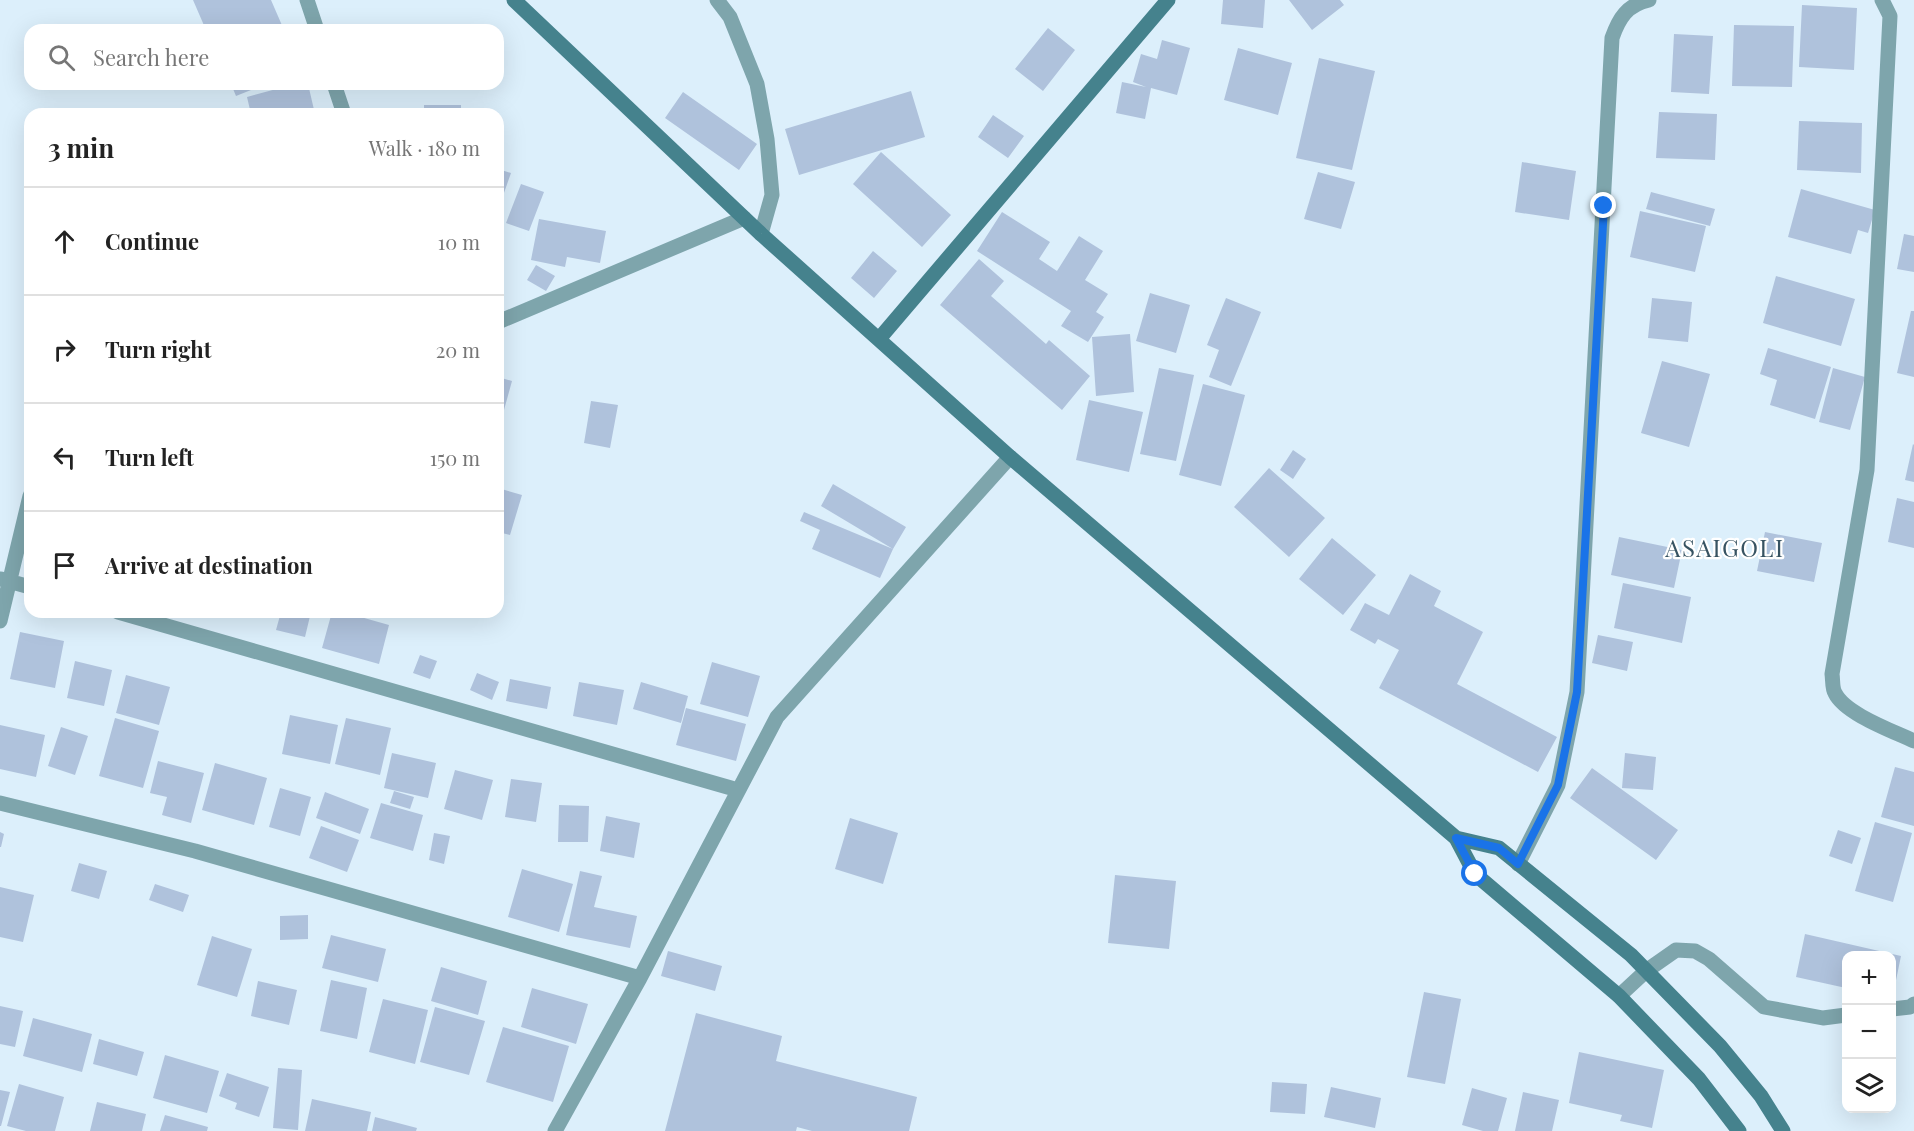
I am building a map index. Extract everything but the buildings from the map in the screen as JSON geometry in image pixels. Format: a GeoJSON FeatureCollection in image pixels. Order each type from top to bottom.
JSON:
{"type":"FeatureCollection","features":[{"type":"Feature","properties":{"kind":"main road"},"geometry":{"type":"LineString","coordinates":[[514,0],[761,234],[1010,457],[1456,838],[1475,874],[1619,996],[1699,1078],[1739,1131]]}},
{"type":"Feature","properties":{"kind":"main road"},"geometry":{"type":"LineString","coordinates":[[879,339],[1168,0]]}},
{"type":"Feature","properties":{"kind":"main road"},"geometry":{"type":"LineString","coordinates":[[1456,838],[1499,848],[1631,956],[1720,1046],[1761,1096],[1783,1131]]}},
{"type":"Feature","properties":{"kind":"street"},"geometry":{"type":"LineString","coordinates":[[307,0],[315,24]]}},
{"type":"Feature","properties":{"kind":"street"},"geometry":{"type":"LineString","coordinates":[[717,0],[730,17],[757,84],[767,139],[772,195],[761,234]]}},
{"type":"Feature","properties":{"kind":"street"},"geometry":{"type":"LineString","coordinates":[[1518,864],[1558,785],[1577,692],[1612,38],[1617,22],[1628,8],[1649,0]]}},
{"type":"Feature","properties":{"kind":"street"},"geometry":{"type":"LineString","coordinates":[[1882,0],[1890,16],[1867,470],[1832,674],[1834,692],[1844,704],[1859,714],[1914,741]]}},
{"type":"Feature","properties":{"kind":"street"},"geometry":{"type":"LineString","coordinates":[[336,90],[342,108]]}},
{"type":"Feature","properties":{"kind":"street"},"geometry":{"type":"LineString","coordinates":[[504,319],[744,218]]}},
{"type":"Feature","properties":{"kind":"street"},"geometry":{"type":"LineString","coordinates":[[555,1131],[640,978],[777,717],[1010,457]]}},
{"type":"Feature","properties":{"kind":"street"},"geometry":{"type":"LineString","coordinates":[[0,621],[5,580],[24,516]]}},
{"type":"Feature","properties":{"kind":"street"},"geometry":{"type":"LineString","coordinates":[[5,580],[24,585]]}},
{"type":"Feature","properties":{"kind":"street"},"geometry":{"type":"LineString","coordinates":[[139,618],[738,790]]}},
{"type":"Feature","properties":{"kind":"street"},"geometry":{"type":"LineString","coordinates":[[0,803],[195,851],[640,978]]}},
{"type":"Feature","properties":{"kind":"street"},"geometry":{"type":"LineString","coordinates":[[1619,996],[1646,971],[1676,950],[1695,951],[1709,959],[1764,1008],[1823,1018],[1842,1016]]}},
{"type":"Feature","properties":{"kind":"street"},"geometry":{"type":"LineString","coordinates":[[1896,1008],[1914,1004]]}},
{"type":"Feature","properties":{"kind":"district","name":"ASAIGOLI"},"geometry":{"type":"Point","coordinates":[1725,549]}},
{"type":"Feature","properties":{"kind":"route"},"geometry":{"type":"LineString","coordinates":[[1475,874],[1456,838],[1499,848],[1518,864],[1558,785],[1577,692],[1604,206]]}}]}
